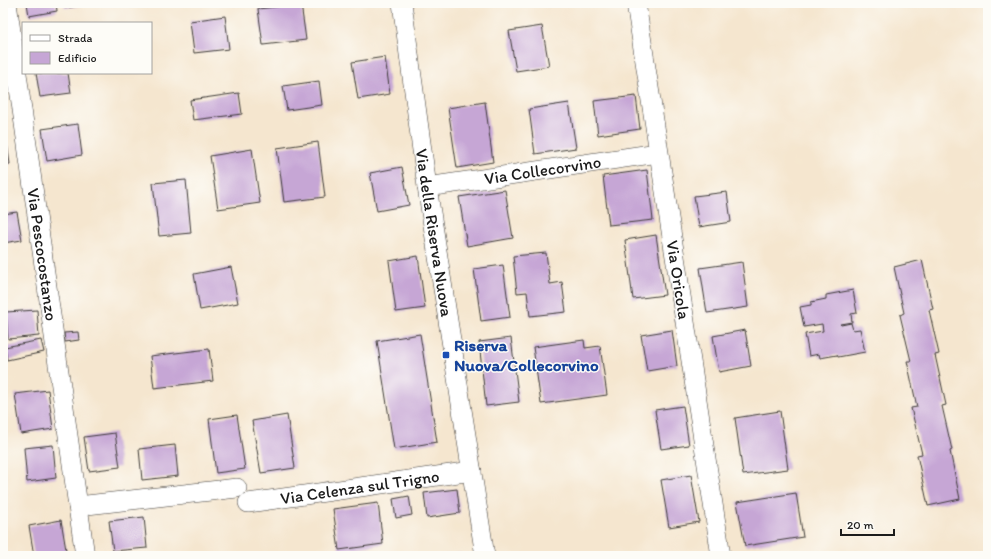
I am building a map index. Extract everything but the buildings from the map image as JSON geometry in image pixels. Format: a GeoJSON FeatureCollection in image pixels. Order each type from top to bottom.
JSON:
{"type":"FeatureCollection","features":[{"type":"Feature","properties":{"kind":"street","name":"Via Pescocostanzo"},"geometry":{"type":"LineString","coordinates":[[7,3],[85,556]]}},
{"type":"Feature","properties":{"kind":"street","name":"Via della Riserva Nuova"},"geometry":{"type":"LineString","coordinates":[[402,3],[427,187],[485,556]]}},
{"type":"Feature","properties":{"kind":"street","name":"Via Oricola"},"geometry":{"type":"LineString","coordinates":[[636,3],[721,556]]}},
{"type":"Feature","properties":{"kind":"street","name":"Via Collecorvino"},"geometry":{"type":"LineString","coordinates":[[427,187],[658,153]]}},
{"type":"Feature","properties":{"kind":"street","name":"Via Celenza sul Trigno"},"geometry":{"type":"LineString","coordinates":[[78,506],[243,495],[472,471]]}},
{"type":"Feature","properties":{"kind":"place","name":"Riserva Nuova/Collecorvino"},"geometry":{"type":"Point","coordinates":[446,355]}}]}
